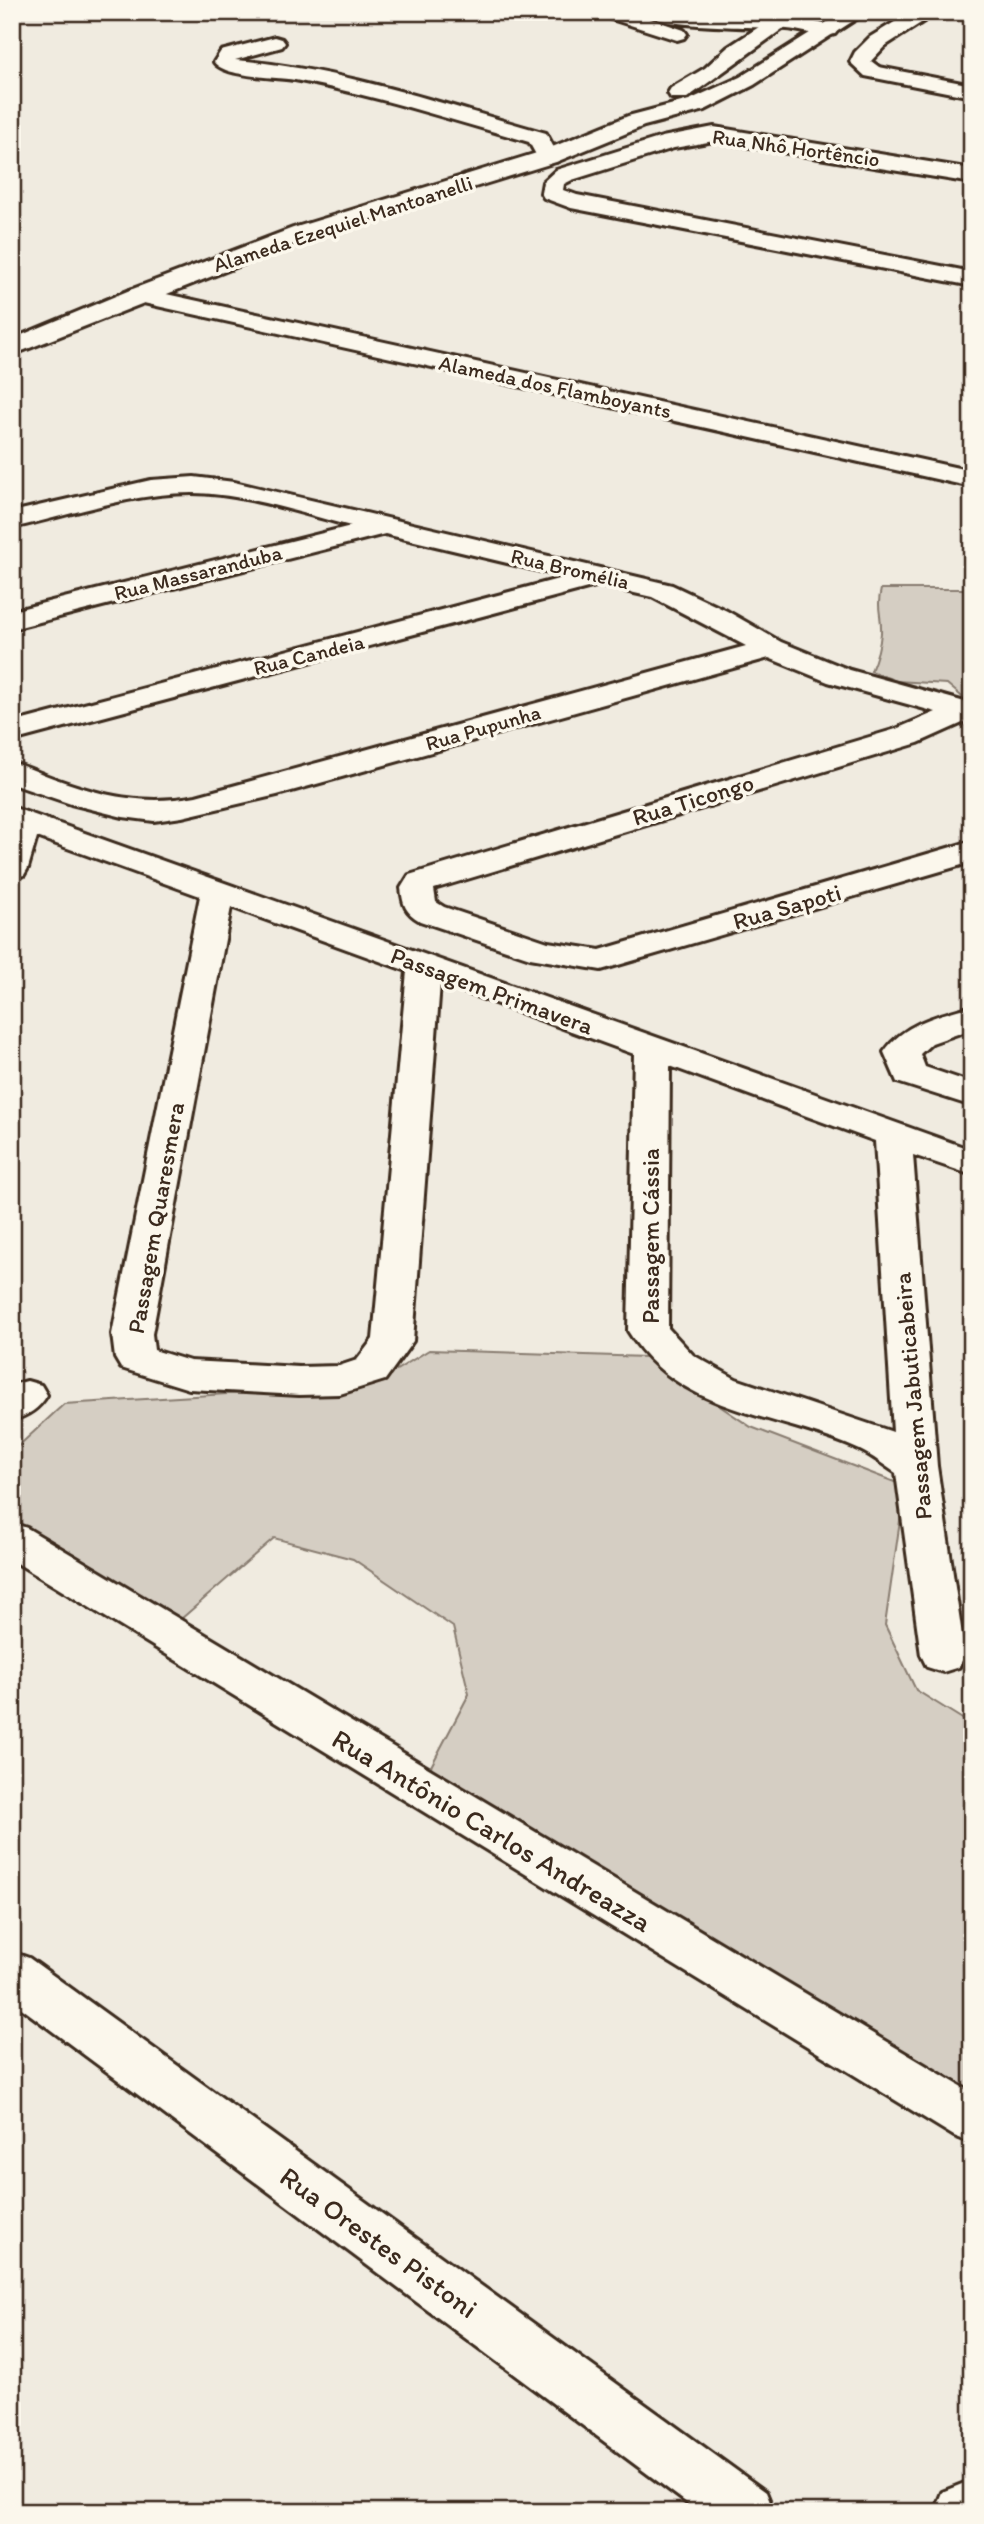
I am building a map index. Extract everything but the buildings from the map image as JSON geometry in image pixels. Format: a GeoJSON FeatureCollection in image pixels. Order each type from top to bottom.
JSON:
{"type":"FeatureCollection","features":[{"type":"Feature","properties":{"kind":"street"},"geometry":{"type":"LineString","coordinates":[[609,12],[735,51]]}},
{"type":"Feature","properties":{"kind":"street"},"geometry":{"type":"LineString","coordinates":[[653,12],[689,20],[788,18],[828,30]]}},
{"type":"Feature","properties":{"kind":"street","name":"Alameda Ezequiel Mantoanelli"},"geometry":{"type":"LineString","coordinates":[[12,348],[139,295],[301,233],[548,157],[636,121],[697,105],[747,80],[857,12]]}},
{"type":"Feature","properties":{"kind":"street"},"geometry":{"type":"LineString","coordinates":[[928,12],[910,20],[863,52],[860,62],[872,72],[972,91]]}},
{"type":"Feature","properties":{"kind":"street","name":"Alameda Ezequiel Mantoanelli"},"geometry":{"type":"LineString","coordinates":[[636,121],[712,72],[735,51],[788,18]]}},
{"type":"Feature","properties":{"kind":"street"},"geometry":{"type":"LineString","coordinates":[[275,43],[228,55],[224,62],[229,65],[289,71],[324,79],[538,138],[548,157]]}},
{"type":"Feature","properties":{"kind":"street"},"geometry":{"type":"LineString","coordinates":[[712,72],[747,80]]}},
{"type":"Feature","properties":{"kind":"street","name":"Rua Nhô Hortêncio"},"geometry":{"type":"LineString","coordinates":[[972,176],[731,136],[700,135],[558,178],[551,188],[552,192],[570,201],[972,279]]}},
{"type":"Feature","properties":{"kind":"street","name":"Alameda dos Flamboyants"},"geometry":{"type":"LineString","coordinates":[[139,295],[972,479]]}},
{"type":"Feature","properties":{"kind":"street","name":"Rua Bromélia"},"geometry":{"type":"LineString","coordinates":[[12,520],[151,488],[194,485],[234,490],[662,591],[717,617],[771,649],[839,676],[967,712]]}},
{"type":"Feature","properties":{"kind":"street","name":"Rua Massaranduba"},"geometry":{"type":"LineString","coordinates":[[12,620],[384,526]]}},
{"type":"Feature","properties":{"kind":"street","name":"Rua Candeia"},"geometry":{"type":"LineString","coordinates":[[15,730],[489,608],[601,575]]}},
{"type":"Feature","properties":{"kind":"street","name":"Rua Pupunha"},"geometry":{"type":"LineString","coordinates":[[12,772],[124,809],[153,811],[194,805],[266,788],[771,649]]}},
{"type":"Feature","properties":{"kind":"street","name":"Rua Ticongo"},"geometry":{"type":"LineString","coordinates":[[601,960],[542,951],[432,914],[420,906],[417,888],[421,882],[907,736],[967,712]]}},
{"type":"Feature","properties":{"kind":"street"},"geometry":{"type":"LineString","coordinates":[[12,868],[18,819]]}},
{"type":"Feature","properties":{"kind":"street","name":"Passagem Primavera"},"geometry":{"type":"LineString","coordinates":[[18,819],[972,1163]]}},
{"type":"Feature","properties":{"kind":"street","name":"Rua Sapoti"},"geometry":{"type":"LineString","coordinates":[[601,960],[922,868],[972,851]]}},
{"type":"Feature","properties":{"kind":"street","name":"Passagem Quaresmera"},"geometry":{"type":"LineString","coordinates":[[217,892],[132,1334],[135,1358],[189,1375],[299,1381],[340,1380],[371,1370],[393,1341],[424,967]]}},
{"type":"Feature","properties":{"kind":"street"},"geometry":{"type":"LineString","coordinates":[[972,1017],[920,1035],[902,1052],[910,1074],[972,1095]]}},
{"type":"Feature","properties":{"kind":"street","name":"Passagem Cássia"},"geometry":{"type":"LineString","coordinates":[[652,1048],[648,1331],[679,1364],[722,1389],[875,1440],[916,1466]]}},
{"type":"Feature","properties":{"kind":"street","name":"Passagem Jabuticabeira"},"geometry":{"type":"LineString","coordinates":[[893,1135],[916,1466],[943,1655]]}},
{"type":"Feature","properties":{"kind":"street","name":"Rua Antônio Carlos Andreazza"},"geometry":{"type":"LineString","coordinates":[[12,1539],[972,2120]]}},
{"type":"Feature","properties":{"kind":"street","name":"Rua Orestes Pistoni"},"geometry":{"type":"LineString","coordinates":[[12,1973],[746,2512]]}},
{"type":"Feature","properties":{"kind":"street"},"geometry":{"type":"LineString","coordinates":[[962,2512],[972,2508]]}},
{"type":"Feature","properties":{"kind":"shaded area"},"geometry":{"type":"Polygon","coordinates":[[[881,589],[972,589],[972,700],[967,701],[947,684],[896,681],[871,671],[880,638],[881,589]]]}},
{"type":"Feature","properties":{"kind":"shaded area"},"geometry":{"type":"Polygon","coordinates":[[[429,1350],[647,1357],[751,1427],[905,1486],[885,1625],[916,1690],[972,1725],[972,2102],[426,1776],[469,1694],[453,1627],[353,1559],[274,1538],[173,1626],[12,1524],[12,1452],[64,1404],[372,1385],[429,1350]]]}}]}
